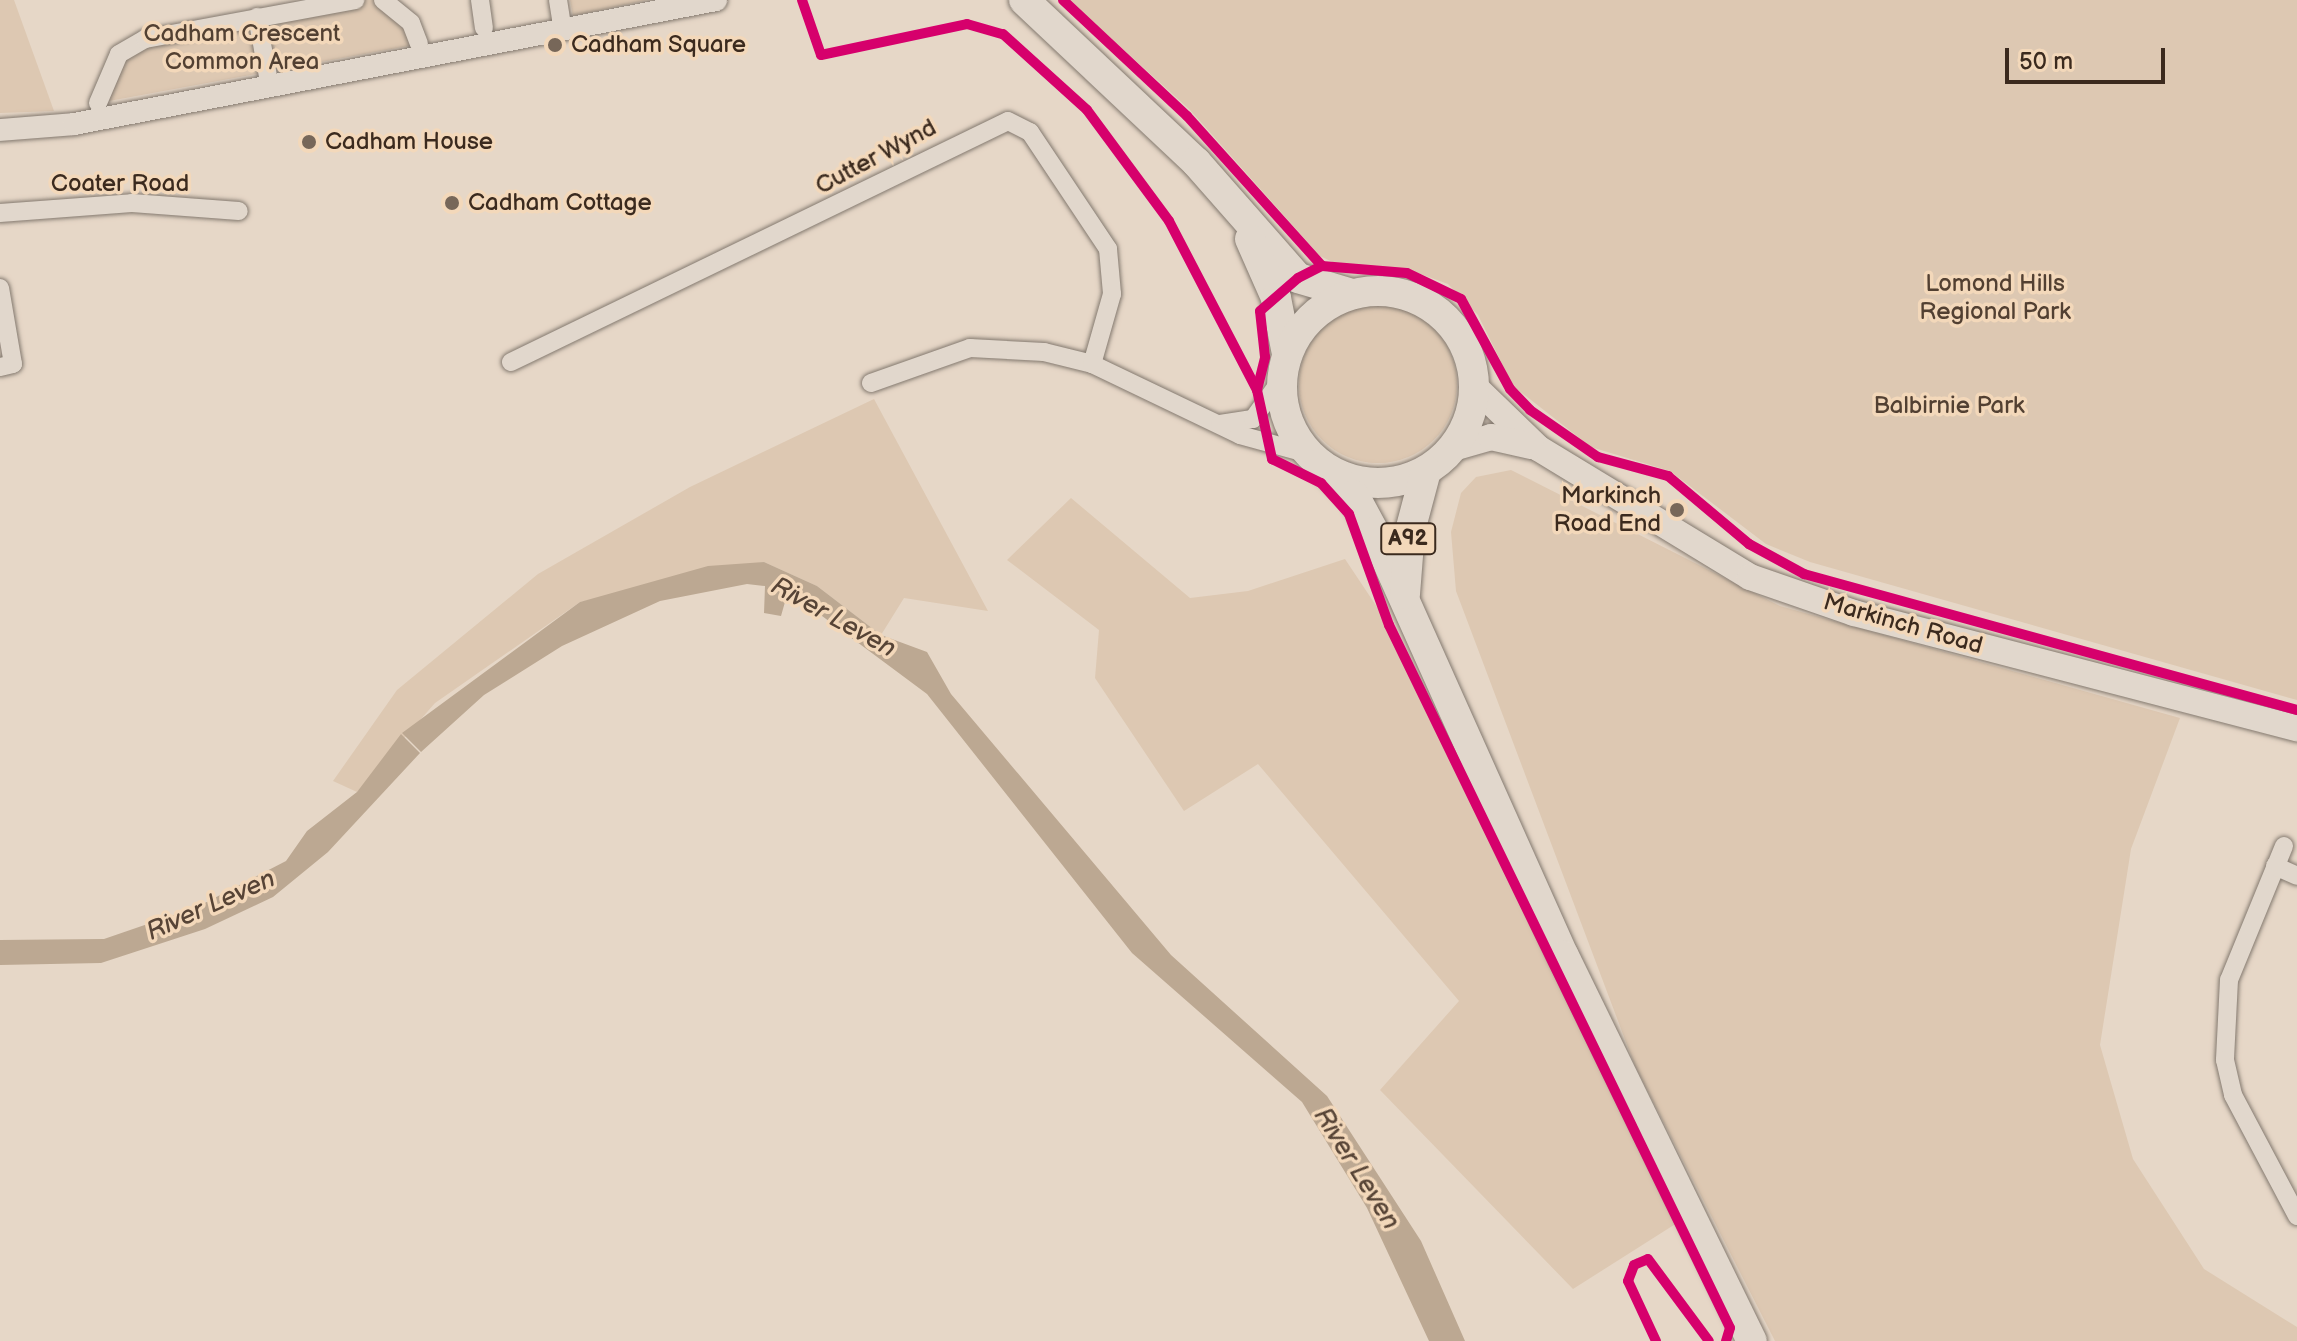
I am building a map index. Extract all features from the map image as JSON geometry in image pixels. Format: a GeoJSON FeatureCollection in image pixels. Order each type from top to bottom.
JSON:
{"type":"FeatureCollection","features":[{"type":"Feature","properties":{"kind":"highway","name":"A92"},"geometry":{"type":"LineString","coordinates":[[1024,0],[1232,204],[1298,278],[1352,294],[1410,296],[1436,310],[1463,344],[1474,386]]}},
{"type":"Feature","properties":{"kind":"highway","name":"A92"},"geometry":{"type":"LineString","coordinates":[[1232,204],[1276,298],[1289,425],[1314,459],[1354,495],[1564,956],[1752,1341]]}},
{"type":"Feature","properties":{"kind":"highway"},"geometry":{"type":"LineString","coordinates":[[1284,367],[1312,316],[1352,294]]}},
{"type":"Feature","properties":{"kind":"highway"},"geometry":{"type":"LineString","coordinates":[[1314,459],[1372,483],[1426,471],[1453,448],[1474,386]]}},
{"type":"Feature","properties":{"kind":"highway","name":"A92"},"geometry":{"type":"LineString","coordinates":[[1406,609],[1402,572],[1426,471]]}},
{"type":"Feature","properties":{"kind":"main road","name":"Markinch Road"},"geometry":{"type":"LineString","coordinates":[[1474,386],[1538,448],[1750,577],[1854,613],[2297,728]]}},
{"type":"Feature","properties":{"kind":"main road","name":"Markinch Road"},"geometry":{"type":"LineString","coordinates":[[1453,448],[1491,437],[1538,448]]}},
{"type":"Feature","properties":{"kind":"street"},"geometry":{"type":"LineString","coordinates":[[98,103],[110,66],[130,45],[257,17],[355,0]]}},
{"type":"Feature","properties":{"kind":"street"},"geometry":{"type":"LineString","coordinates":[[383,0],[411,23],[419,44]]}},
{"type":"Feature","properties":{"kind":"street"},"geometry":{"type":"LineString","coordinates":[[480,0],[484,28]]}},
{"type":"Feature","properties":{"kind":"street"},"geometry":{"type":"LineString","coordinates":[[558,0],[563,31]]}},
{"type":"Feature","properties":{"kind":"street"},"geometry":{"type":"LineString","coordinates":[[0,130],[74,124],[716,0]]}},
{"type":"Feature","properties":{"kind":"street"},"geometry":{"type":"LineString","coordinates":[[257,17],[270,87]]}},
{"type":"Feature","properties":{"kind":"street","name":"Cutter Wynd"},"geometry":{"type":"LineString","coordinates":[[511,362],[1008,121],[1030,132],[1108,249],[1112,294],[1092,364]]}},
{"type":"Feature","properties":{"kind":"street","name":"Coater Road"},"geometry":{"type":"LineString","coordinates":[[0,213],[132,203],[239,211]]}},
{"type":"Feature","properties":{"kind":"street"},"geometry":{"type":"LineString","coordinates":[[0,288],[7,366]]}},
{"type":"Feature","properties":{"kind":"street"},"geometry":{"type":"LineString","coordinates":[[871,383],[970,348],[1017,349],[1092,364],[1217,424],[1314,459]]}},
{"type":"Feature","properties":{"kind":"street"},"geometry":{"type":"LineString","coordinates":[[1217,424],[1253,419],[1284,367]]}},
{"type":"Feature","properties":{"kind":"street"},"geometry":{"type":"LineString","coordinates":[[2284,846],[2229,980],[2225,1060],[2233,1095],[2288,1178],[2297,1216]]}},
{"type":"Feature","properties":{"kind":"street"},"geometry":{"type":"LineString","coordinates":[[2275,866],[2297,876]]}},
{"type":"Feature","properties":{"kind":"green space"},"geometry":{"type":"Polygon","coordinates":[[[0,0],[14,0],[54,111],[0,113],[0,0]]]}},
{"type":"Feature","properties":{"kind":"green space","name":"Cadham Crescent Common Area"},"geometry":{"type":"Polygon","coordinates":[[[355,0],[383,0],[419,44],[98,103],[119,54],[355,0]]]}},
{"type":"Feature","properties":{"kind":"green space"},"geometry":{"type":"Polygon","coordinates":[[[570,0],[647,0],[573,16],[570,0]]]}},
{"type":"Feature","properties":{"kind":"green space","name":"Lomond Hills Regional Park"},"geometry":{"type":"Polygon","coordinates":[[[1069,0],[2297,0],[2297,700],[1810,562],[1766,544],[1670,471],[1591,447],[1513,386],[1478,315],[1448,284],[1407,269],[1341,266],[1320,256],[1190,110],[1069,0]]]}},
{"type":"Feature","properties":{"kind":"green space"},"geometry":{"type":"Polygon","coordinates":[[[1378,305],[1408,311],[1434,328],[1451,354],[1457,384],[1451,414],[1434,440],[1408,457],[1378,463],[1348,457],[1322,440],[1305,414],[1299,384],[1305,354],[1322,328],[1348,311],[1378,305]]]}},
{"type":"Feature","properties":{"kind":"green space"},"geometry":{"type":"Polygon","coordinates":[[[874,399],[988,611],[904,598],[881,635],[817,586],[764,562],[580,602],[435,703],[357,792],[333,781],[397,690],[538,574],[690,487],[874,399]]]}},
{"type":"Feature","properties":{"kind":"green space"},"geometry":{"type":"Polygon","coordinates":[[[1511,470],[1780,606],[2180,718],[2131,849],[2100,1045],[2133,1159],[2204,1269],[2297,1327],[2297,1341],[1775,1341],[1635,1066],[1456,591],[1451,532],[1461,493],[1476,477],[1511,470]]]}},
{"type":"Feature","properties":{"kind":"green space"},"geometry":{"type":"Polygon","coordinates":[[[1071,498],[1190,598],[1248,591],[1345,559],[1389,625],[1677,1223],[1573,1289],[1380,1090],[1459,1001],[1258,764],[1184,811],[1095,678],[1099,630],[1007,560],[1071,498]]]}},
{"type":"Feature","properties":{"kind":"water","name":"River Leven"},"geometry":{"type":"Polygon","coordinates":[[[764,562],[817,586],[881,635],[927,652],[951,694],[1171,955],[1327,1096],[1421,1241],[1465,1341],[1429,1341],[1367,1208],[1302,1102],[1132,953],[927,694],[818,613],[787,595],[781,616],[764,613],[765,586],[747,584],[660,601],[562,646],[484,695],[421,752],[402,733],[580,602],[708,566],[764,562]]]}},
{"type":"Feature","properties":{"kind":"water","name":"River Leven"},"geometry":{"type":"Polygon","coordinates":[[[401,734],[420,753],[328,852],[273,897],[205,929],[101,963],[0,965],[0,940],[104,939],[197,907],[286,861],[307,831],[357,792],[401,734]]]}},
{"type":"Feature","properties":{"kind":"cycle path"},"geometry":{"type":"LineString","coordinates":[[802,0],[821,55],[967,24],[1003,34],[1087,110],[1169,221],[1257,390],[1272,459],[1321,483],[1349,514],[1389,625],[1730,1328],[1726,1341]]}},
{"type":"Feature","properties":{"kind":"cycle path"},"geometry":{"type":"LineString","coordinates":[[1063,0],[1187,116],[1322,266]]}},
{"type":"Feature","properties":{"kind":"cycle path"},"geometry":{"type":"LineString","coordinates":[[1257,390],[1265,357],[1260,311],[1298,278],[1322,266],[1407,273],[1461,299],[1510,389],[1530,410],[1598,457],[1668,476],[1749,544],[1804,574],[2297,710]]}},
{"type":"Feature","properties":{"kind":"cycle path"},"geometry":{"type":"LineString","coordinates":[[1656,1341],[1628,1281],[1634,1265],[1648,1259],[1709,1341]]}},
{"type":"Feature","properties":{"kind":"place","name":"Cadham Square"},"geometry":{"type":"Point","coordinates":[555,45]}},
{"type":"Feature","properties":{"kind":"place","name":"Cadham House"},"geometry":{"type":"Point","coordinates":[309,142]}},
{"type":"Feature","properties":{"kind":"place","name":"Cadham Cottage"},"geometry":{"type":"Point","coordinates":[452,203]}},
{"type":"Feature","properties":{"kind":"place","name":"Markinch Road End"},"geometry":{"type":"Point","coordinates":[1677,510]}},
{"type":"Feature","properties":{"kind":"park label","name":"Balbirnie Park"},"geometry":{"type":"Point","coordinates":[1949,406]}}]}
